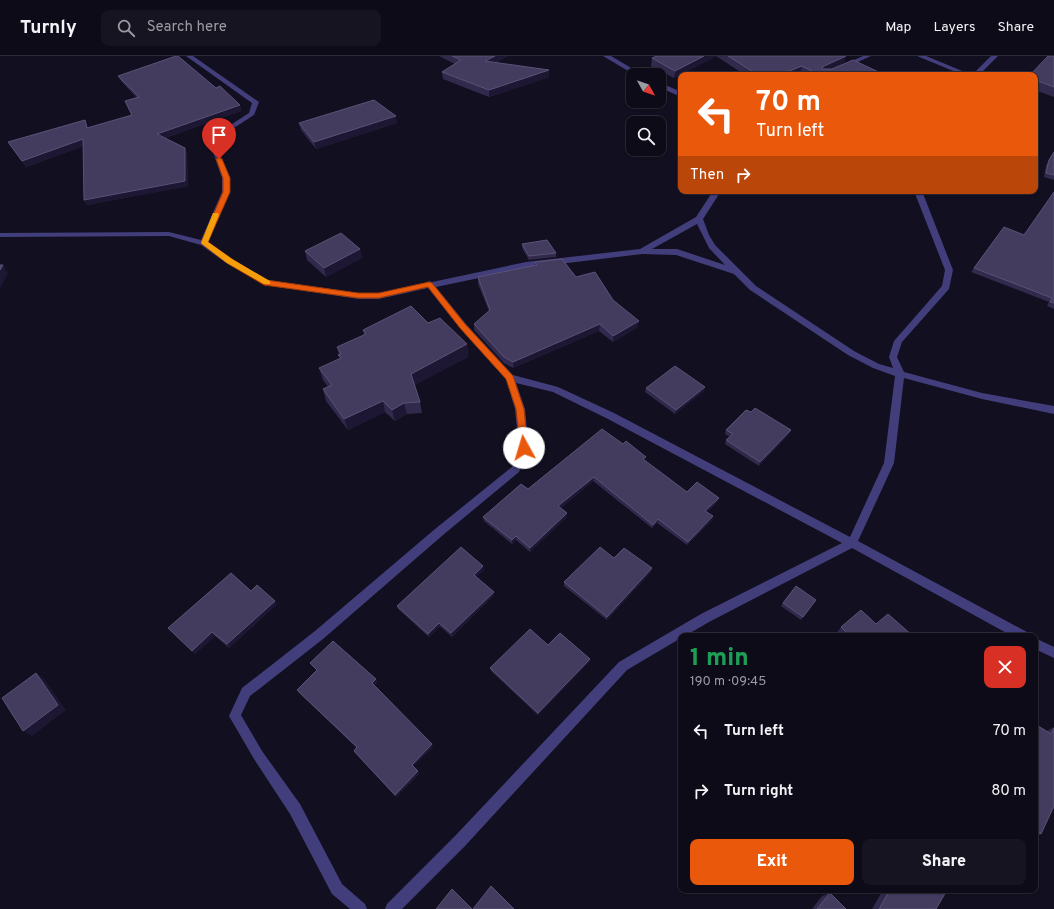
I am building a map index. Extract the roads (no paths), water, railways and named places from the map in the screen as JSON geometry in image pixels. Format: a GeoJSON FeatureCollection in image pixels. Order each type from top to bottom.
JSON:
{"type":"FeatureCollection","features":[{"type":"Feature","properties":{"kind":"street"},"geometry":{"type":"LineString","coordinates":[[189,56],[256,102],[252,114],[220,134],[214,146],[226,178],[226,192],[204,243]]}},
{"type":"Feature","properties":{"kind":"street"},"geometry":{"type":"LineString","coordinates":[[606,56],[627,68]]}},
{"type":"Feature","properties":{"kind":"street"},"geometry":{"type":"LineString","coordinates":[[831,72],[868,56]]}},
{"type":"Feature","properties":{"kind":"street"},"geometry":{"type":"LineString","coordinates":[[920,56],[961,72]]}},
{"type":"Feature","properties":{"kind":"street"},"geometry":{"type":"LineString","coordinates":[[978,72],[995,56]]}},
{"type":"Feature","properties":{"kind":"street"},"geometry":{"type":"LineString","coordinates":[[666,88],[678,94]]}},
{"type":"Feature","properties":{"kind":"street"},"geometry":{"type":"LineString","coordinates":[[642,251],[699,219],[715,194]]}},
{"type":"Feature","properties":{"kind":"street"},"geometry":{"type":"LineString","coordinates":[[679,633],[705,618],[852,543],[888,463],[896,416],[900,374],[893,357],[898,341],[946,287],[949,270],[919,194]]}},
{"type":"Feature","properties":{"kind":"street"},"geometry":{"type":"LineString","coordinates":[[699,219],[703,233],[715,252],[753,288],[851,353],[876,366],[900,374],[982,396],[1054,410]]}},
{"type":"Feature","properties":{"kind":"street"},"geometry":{"type":"LineString","coordinates":[[0,235],[169,234],[204,243],[229,261],[264,282],[358,296],[379,296],[429,284],[526,265],[642,251],[677,252],[737,272]]}},
{"type":"Feature","properties":{"kind":"street"},"geometry":{"type":"LineString","coordinates":[[360,909],[337,889],[295,809],[258,755],[235,716],[246,692],[319,635],[439,532],[516,470],[524,448],[520,409],[510,378],[463,326],[429,284]]}},
{"type":"Feature","properties":{"kind":"street"},"geometry":{"type":"LineString","coordinates":[[510,378],[555,389],[611,416],[852,543],[1017,633]]}},
{"type":"Feature","properties":{"kind":"street"},"geometry":{"type":"LineString","coordinates":[[392,909],[460,841],[623,666],[678,634]]}},
{"type":"Feature","properties":{"kind":"street"},"geometry":{"type":"LineString","coordinates":[[1038,645],[1054,653]]}}]}
